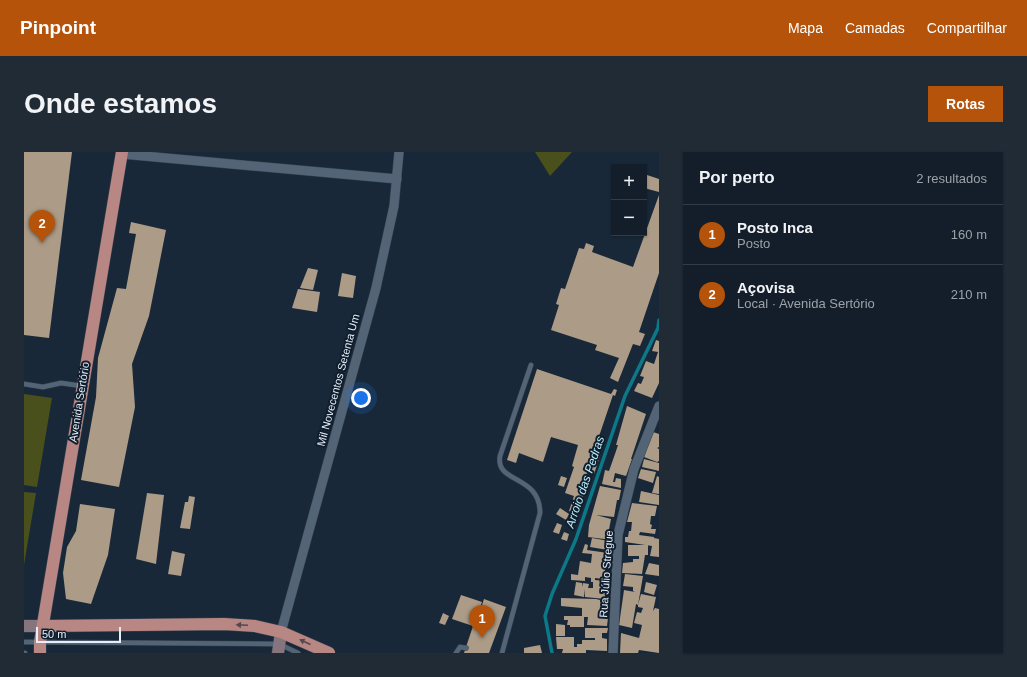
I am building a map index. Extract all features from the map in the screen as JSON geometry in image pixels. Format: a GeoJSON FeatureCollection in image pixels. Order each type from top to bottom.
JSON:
{"type":"FeatureCollection","features":[{"type":"Feature","properties":{"kind":"main road","name":"Avenida Sertório"},"geometry":{"type":"LineString","coordinates":[[40,648],[82,386],[122,153]]}},
{"type":"Feature","properties":{"kind":"main road"},"geometry":{"type":"LineString","coordinates":[[24,627],[224,624],[255,626],[281,632],[329,653]]}},
{"type":"Feature","properties":{"kind":"main road"},"geometry":{"type":"LineString","coordinates":[[278,649],[281,632]]}},
{"type":"Feature","properties":{"kind":"street","name":"Mil Novecentos Setenta Um"},"geometry":{"type":"LineString","coordinates":[[281,632],[376,288],[388,234],[397,179],[399,152]]}},
{"type":"Feature","properties":{"kind":"street"},"geometry":{"type":"LineString","coordinates":[[122,153],[397,179]]}},
{"type":"Feature","properties":{"kind":"street","name":"Rua Júlio Stregue"},"geometry":{"type":"LineString","coordinates":[[613,653],[618,535],[634,468],[659,406]]}},
{"type":"Feature","properties":{"kind":"lane"},"geometry":{"type":"LineString","coordinates":[[502,653],[540,513],[539,501],[534,491],[502,470],[499,464],[500,456],[530,364]]}},
{"type":"Feature","properties":{"kind":"lane"},"geometry":{"type":"LineString","coordinates":[[24,384],[43,387],[61,383],[82,386]]}},
{"type":"Feature","properties":{"kind":"lane"},"geometry":{"type":"LineString","coordinates":[[24,642],[40,648],[278,649],[298,653]]}},
{"type":"Feature","properties":{"kind":"lane"},"geometry":{"type":"LineString","coordinates":[[456,653],[460,647],[466,648]]}},
{"type":"Feature","properties":{"kind":"green space"},"geometry":{"type":"Polygon","coordinates":[[[535,152],[572,152],[550,176],[535,152]]]}},
{"type":"Feature","properties":{"kind":"green space"},"geometry":{"type":"Polygon","coordinates":[[[24,394],[52,398],[37,487],[24,485],[24,394]]]}},
{"type":"Feature","properties":{"kind":"green space"},"geometry":{"type":"Polygon","coordinates":[[[24,492],[36,493],[24,565],[24,492]]]}},
{"type":"Feature","properties":{"kind":"building"},"geometry":{"type":"Polygon","coordinates":[[[24,152],[72,152],[49,338],[24,335],[24,152]]]}},
{"type":"Feature","properties":{"kind":"building"},"geometry":{"type":"Polygon","coordinates":[[[647,175],[659,179],[659,192],[647,189],[647,175]]]}},
{"type":"Feature","properties":{"kind":"building"},"geometry":{"type":"Polygon","coordinates":[[[659,195],[659,273],[639,332],[645,334],[640,346],[633,344],[618,382],[610,378],[619,358],[595,350],[597,345],[551,330],[559,305],[556,304],[561,288],[565,289],[579,248],[584,249],[586,243],[594,246],[592,252],[633,267],[644,236],[647,236],[647,228],[659,195]]]}},
{"type":"Feature","properties":{"kind":"building"},"geometry":{"type":"Polygon","coordinates":[[[131,222],[166,230],[149,316],[132,364],[135,407],[119,487],[81,480],[96,397],[98,358],[117,288],[126,289],[136,234],[129,233],[131,222]]]}},
{"type":"Feature","properties":{"kind":"building"},"geometry":{"type":"Polygon","coordinates":[[[308,268],[318,270],[313,290],[300,288],[308,268]]]}},
{"type":"Feature","properties":{"kind":"building"},"geometry":{"type":"Polygon","coordinates":[[[342,273],[356,276],[353,298],[338,296],[342,273]]]}},
{"type":"Feature","properties":{"kind":"building"},"geometry":{"type":"Polygon","coordinates":[[[298,289],[320,292],[317,312],[292,308],[298,289]]]}},
{"type":"Feature","properties":{"kind":"building"},"geometry":{"type":"Polygon","coordinates":[[[656,340],[659,341],[659,383],[652,398],[634,391],[638,383],[641,384],[644,377],[640,376],[646,361],[654,364],[658,352],[652,351],[656,340]]]}},
{"type":"Feature","properties":{"kind":"building"},"geometry":{"type":"Polygon","coordinates":[[[537,369],[611,394],[614,389],[617,390],[615,396],[613,395],[594,451],[601,453],[594,474],[588,471],[581,491],[584,493],[577,514],[569,511],[574,496],[565,493],[574,467],[572,466],[578,445],[551,437],[543,462],[519,453],[516,463],[507,460],[537,369]]]}},
{"type":"Feature","properties":{"kind":"building"},"geometry":{"type":"Polygon","coordinates":[[[627,406],[646,414],[626,476],[615,473],[613,482],[615,482],[616,478],[621,479],[621,488],[602,484],[605,470],[609,471],[618,445],[616,445],[627,406]]]}},
{"type":"Feature","properties":{"kind":"building"},"geometry":{"type":"Polygon","coordinates":[[[653,432],[659,434],[659,447],[657,448],[659,449],[659,461],[657,462],[644,457],[653,432]]]}},
{"type":"Feature","properties":{"kind":"building"},"geometry":{"type":"Polygon","coordinates":[[[644,459],[659,463],[659,471],[642,467],[644,459]]]}},
{"type":"Feature","properties":{"kind":"building"},"geometry":{"type":"Polygon","coordinates":[[[641,469],[656,472],[653,483],[638,478],[641,469]]]}},
{"type":"Feature","properties":{"kind":"building"},"geometry":{"type":"Polygon","coordinates":[[[561,476],[567,478],[564,487],[558,485],[561,476]]]}},
{"type":"Feature","properties":{"kind":"building"},"geometry":{"type":"Polygon","coordinates":[[[657,476],[659,477],[659,494],[652,493],[657,476]]]}},
{"type":"Feature","properties":{"kind":"building"},"geometry":{"type":"Polygon","coordinates":[[[600,486],[621,490],[619,500],[617,500],[614,517],[596,515],[611,519],[608,535],[613,536],[612,540],[588,537],[589,525],[600,486]]]}},
{"type":"Feature","properties":{"kind":"building"},"geometry":{"type":"Polygon","coordinates":[[[641,491],[659,495],[659,505],[639,502],[641,491]]]}},
{"type":"Feature","properties":{"kind":"building"},"geometry":{"type":"Polygon","coordinates":[[[147,493],[164,495],[156,564],[136,559],[147,493]]]}},
{"type":"Feature","properties":{"kind":"building"},"geometry":{"type":"Polygon","coordinates":[[[189,496],[195,497],[190,529],[180,528],[185,502],[188,502],[189,496]]]}},
{"type":"Feature","properties":{"kind":"building"},"geometry":{"type":"Polygon","coordinates":[[[632,503],[657,506],[655,516],[651,516],[650,524],[652,525],[651,529],[656,529],[655,534],[640,532],[639,535],[659,539],[659,557],[650,556],[652,546],[625,542],[625,537],[628,537],[629,531],[631,531],[632,522],[627,522],[632,503]]]}},
{"type":"Feature","properties":{"kind":"building"},"geometry":{"type":"Polygon","coordinates":[[[80,504],[115,509],[108,555],[91,604],[66,599],[63,573],[67,547],[76,531],[80,504]]]}},
{"type":"Feature","properties":{"kind":"building"},"geometry":{"type":"Polygon","coordinates":[[[560,508],[569,514],[566,520],[556,514],[560,508]]]}},
{"type":"Feature","properties":{"kind":"building"},"geometry":{"type":"Polygon","coordinates":[[[557,523],[562,525],[559,534],[553,532],[557,523]]]}},
{"type":"Feature","properties":{"kind":"building"},"geometry":{"type":"Polygon","coordinates":[[[564,532],[569,534],[567,541],[561,539],[564,532]]]}},
{"type":"Feature","properties":{"kind":"building"},"geometry":{"type":"Polygon","coordinates":[[[592,538],[609,541],[608,550],[590,547],[592,538]]]}},
{"type":"Feature","properties":{"kind":"building"},"geometry":{"type":"Polygon","coordinates":[[[585,544],[588,545],[587,550],[608,553],[603,579],[595,578],[595,580],[606,581],[605,599],[585,597],[585,589],[584,597],[574,595],[576,582],[582,583],[583,587],[583,583],[589,584],[588,588],[593,588],[591,578],[585,577],[585,581],[571,580],[571,574],[578,575],[580,561],[591,563],[592,554],[582,553],[585,544]]]}},
{"type":"Feature","properties":{"kind":"building"},"geometry":{"type":"Polygon","coordinates":[[[628,545],[648,545],[648,555],[645,555],[642,574],[622,573],[623,563],[633,562],[633,559],[639,559],[639,556],[628,556],[628,545]]]}},
{"type":"Feature","properties":{"kind":"building"},"geometry":{"type":"Polygon","coordinates":[[[172,551],[185,554],[181,576],[168,574],[172,551]]]}},
{"type":"Feature","properties":{"kind":"building"},"geometry":{"type":"Polygon","coordinates":[[[649,563],[659,565],[659,576],[645,574],[649,563]]]}},
{"type":"Feature","properties":{"kind":"building"},"geometry":{"type":"Polygon","coordinates":[[[625,574],[643,576],[632,628],[619,625],[624,590],[635,592],[633,591],[633,587],[623,586],[625,574]]]}},
{"type":"Feature","properties":{"kind":"building"},"geometry":{"type":"Polygon","coordinates":[[[646,582],[657,585],[654,595],[644,592],[646,582]]]}},
{"type":"Feature","properties":{"kind":"building"},"geometry":{"type":"Polygon","coordinates":[[[641,594],[656,597],[653,611],[655,608],[659,609],[659,653],[639,650],[638,653],[620,653],[621,633],[639,638],[642,625],[634,623],[637,612],[641,613],[643,608],[638,607],[641,594]]]}},
{"type":"Feature","properties":{"kind":"building"},"geometry":{"type":"Polygon","coordinates":[[[461,595],[482,602],[480,611],[484,599],[506,607],[489,653],[464,653],[473,626],[452,619],[461,595]]]}},
{"type":"Feature","properties":{"kind":"building"},"geometry":{"type":"Polygon","coordinates":[[[561,598],[596,599],[600,600],[600,602],[607,603],[607,609],[600,608],[599,617],[608,618],[607,626],[587,625],[588,617],[584,617],[584,627],[570,627],[570,625],[567,625],[568,620],[564,620],[564,616],[582,616],[582,608],[561,606],[561,598]]]}},
{"type":"Feature","properties":{"kind":"building"},"geometry":{"type":"Polygon","coordinates":[[[443,613],[449,616],[445,625],[439,623],[443,613]]]}},
{"type":"Feature","properties":{"kind":"building"},"geometry":{"type":"Polygon","coordinates":[[[556,624],[565,625],[565,636],[556,636],[556,624]]]}},
{"type":"Feature","properties":{"kind":"building"},"geometry":{"type":"Polygon","coordinates":[[[585,628],[608,628],[607,633],[602,633],[602,638],[607,639],[607,651],[586,650],[586,653],[562,653],[563,649],[557,649],[556,637],[574,637],[574,647],[577,647],[577,644],[582,644],[582,640],[595,640],[595,638],[585,638],[585,628]]]}},
{"type":"Feature","properties":{"kind":"building"},"geometry":{"type":"Polygon","coordinates":[[[540,645],[542,653],[524,653],[524,648],[540,645]]]}},
{"type":"Feature","properties":{"kind":"waterway","name":"Arroio das Pedras"},"geometry":{"type":"LineString","coordinates":[[552,653],[545,616],[552,594],[576,539],[625,396],[658,328],[659,320]]}},
{"type":"Feature","properties":{"kind":"place","name":"Açovisa"},"geometry":{"type":"Point","coordinates":[42,243]}},
{"type":"Feature","properties":{"kind":"place","name":"Posto Inca"},"geometry":{"type":"Point","coordinates":[482,638]}}]}
